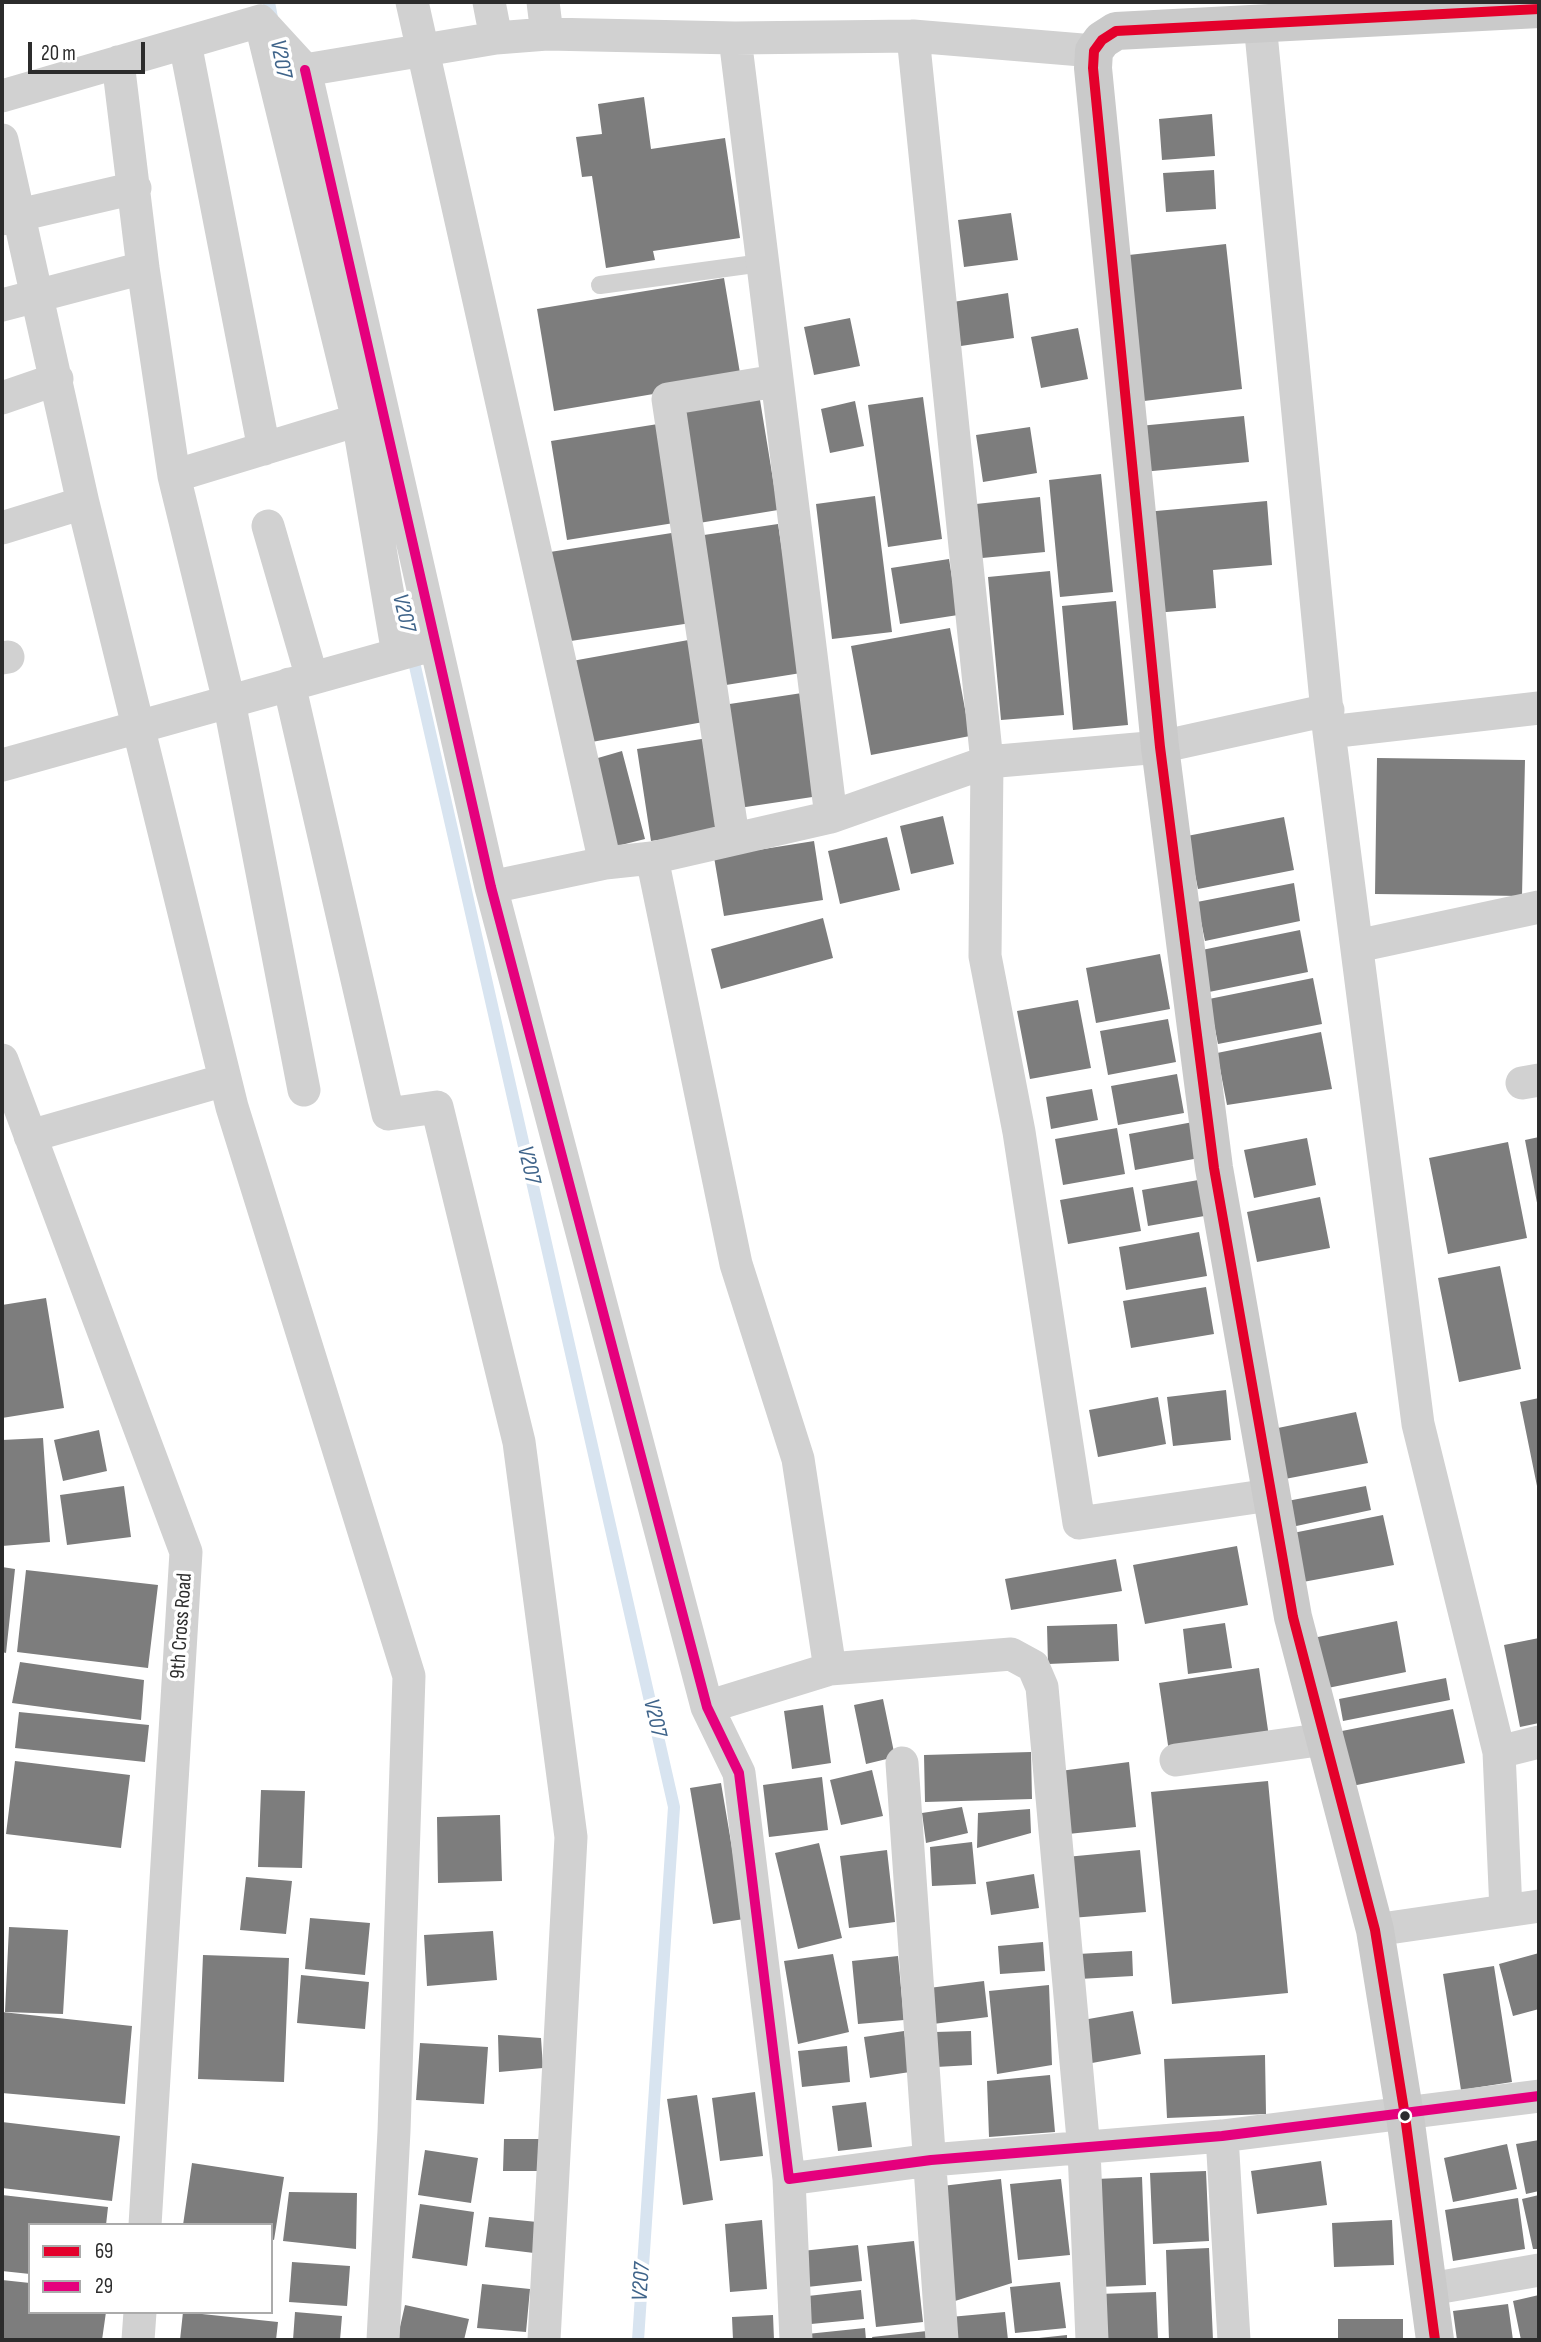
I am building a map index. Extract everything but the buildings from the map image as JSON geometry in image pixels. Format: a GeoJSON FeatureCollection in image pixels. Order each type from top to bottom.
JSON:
{"type":"FeatureCollection","features":[{"type":"Feature","properties":{"kind":"main road"},"geometry":{"type":"LineString","coordinates":[[1435,2340],[1405,2116],[1374,1930],[1293,1618],[1214,1168],[1160,747],[1093,68],[1094,51],[1102,40],[1116,30],[1260,23],[1300,11],[1539,9]]}},
{"type":"Feature","properties":{"kind":"street"},"geometry":{"type":"LineString","coordinates":[[412,2],[605,863]]}},
{"type":"Feature","properties":{"kind":"street"},"geometry":{"type":"LineString","coordinates":[[489,2],[496,38]]}},
{"type":"Feature","properties":{"kind":"street"},"geometry":{"type":"LineString","coordinates":[[2,96],[185,43],[259,15]]}},
{"type":"Feature","properties":{"kind":"street"},"geometry":{"type":"LineString","coordinates":[[259,15],[300,64],[416,649]]}},
{"type":"Feature","properties":{"kind":"street"},"geometry":{"type":"LineString","coordinates":[[259,15],[416,649],[491,887],[707,1707],[739,1773],[789,2179],[796,2340]]}},
{"type":"Feature","properties":{"kind":"street"},"geometry":{"type":"LineString","coordinates":[[300,64],[423,51],[496,38],[545,18],[735,38],[913,36],[1094,51]]}},
{"type":"Feature","properties":{"kind":"street"},"geometry":{"type":"LineString","coordinates":[[1260,23],[1328,721],[1418,1424],[1499,1752],[1506,1911]]}},
{"type":"Feature","properties":{"kind":"street"},"geometry":{"type":"LineString","coordinates":[[913,36],[987,762],[985,956],[1019,1132],[1079,1523],[1270,1495]]}},
{"type":"Feature","properties":{"kind":"street"},"geometry":{"type":"LineString","coordinates":[[735,38],[831,817]]}},
{"type":"Feature","properties":{"kind":"street"},"geometry":{"type":"LineString","coordinates":[[185,43],[264,449]]}},
{"type":"Feature","properties":{"kind":"street"},"geometry":{"type":"LineString","coordinates":[[118,62],[143,268],[174,476],[229,701],[304,1090]]}},
{"type":"Feature","properties":{"kind":"street"},"geometry":{"type":"LineString","coordinates":[[2,140],[11,216],[37,294],[83,503],[225,1080],[341,1464],[409,1676],[394,2131],[383,2340]]}},
{"type":"Feature","properties":{"kind":"street"},"geometry":{"type":"LineString","coordinates":[[11,216],[135,187]]}},
{"type":"Feature","properties":{"kind":"street"},"geometry":{"type":"LineString","coordinates":[[2,305],[143,268]]}},
{"type":"Feature","properties":{"kind":"street"},"geometry":{"type":"LineString","coordinates":[[2,398],[57,379]]}},
{"type":"Feature","properties":{"kind":"street"},"geometry":{"type":"LineString","coordinates":[[733,837],[668,399],[776,381]]}},
{"type":"Feature","properties":{"kind":"street"},"geometry":{"type":"LineString","coordinates":[[174,476],[358,420]]}},
{"type":"Feature","properties":{"kind":"street"},"geometry":{"type":"LineString","coordinates":[[2,528],[83,503]]}},
{"type":"Feature","properties":{"kind":"street"},"geometry":{"type":"LineString","coordinates":[[268,526],[388,1114],[437,1107],[519,1442],[571,1837],[544,2340]]}},
{"type":"Feature","properties":{"kind":"street"},"geometry":{"type":"LineString","coordinates":[[2,765],[416,649]]}},
{"type":"Feature","properties":{"kind":"street"},"geometry":{"type":"LineString","coordinates":[[491,887],[605,863],[652,858],[733,837],[831,817],[987,762],[1160,747],[1328,721],[1539,708]]}},
{"type":"Feature","properties":{"kind":"street"},"geometry":{"type":"LineString","coordinates":[[652,858],[736,1264],[798,1459],[830,1669]]}},
{"type":"Feature","properties":{"kind":"street"},"geometry":{"type":"LineString","coordinates":[[1357,946],[1539,907]]}},
{"type":"Feature","properties":{"kind":"street","name":"9th Cross Road"},"geometry":{"type":"LineString","coordinates":[[2,1060],[187,1552],[145,2223]]}},
{"type":"Feature","properties":{"kind":"street"},"geometry":{"type":"LineString","coordinates":[[30,1136],[225,1080]]}},
{"type":"Feature","properties":{"kind":"street"},"geometry":{"type":"LineString","coordinates":[[707,1707],[830,1669],[1011,1654],[1033,1665],[1042,1687],[1084,2150],[1092,2340]]}},
{"type":"Feature","properties":{"kind":"street"},"geometry":{"type":"LineString","coordinates":[[1176,1760],[1325,1739]]}},
{"type":"Feature","properties":{"kind":"street"},"geometry":{"type":"LineString","coordinates":[[1499,1752],[1539,1742]]}},
{"type":"Feature","properties":{"kind":"street"},"geometry":{"type":"LineString","coordinates":[[902,1763],[942,2340]]}},
{"type":"Feature","properties":{"kind":"street"},"geometry":{"type":"LineString","coordinates":[[1374,1930],[1539,1906]]}},
{"type":"Feature","properties":{"kind":"street"},"geometry":{"type":"LineString","coordinates":[[789,2179],[931,2160],[1084,2150],[1405,2116],[1539,2096]]}},
{"type":"Feature","properties":{"kind":"street"},"geometry":{"type":"LineString","coordinates":[[1222,2136],[1234,2340]]}},
{"type":"Feature","properties":{"kind":"street"},"geometry":{"type":"LineString","coordinates":[[1430,2289],[1539,2270]]}},
{"type":"Feature","properties":{"kind":"street"},"geometry":{"type":"LineString","coordinates":[[138,2340],[140,2314]]}},
{"type":"Feature","properties":{"kind":"lane"},"geometry":{"type":"LineString","coordinates":[[600,285],[762,263]]}},
{"type":"Feature","properties":{"kind":"waterway","name":"V207"},"geometry":{"type":"LineString","coordinates":[[269,2],[273,23]]}},
{"type":"Feature","properties":{"kind":"waterway","name":"V207"},"geometry":{"type":"LineString","coordinates":[[412,653],[674,1807],[638,2340]]}},
{"type":"Feature","properties":{"kind":"transit line","name":"69"},"geometry":{"type":"LineString","coordinates":[[1435,2340],[1405,2116],[1375,1930],[1293,1617],[1214,1168],[1160,747],[1093,68],[1094,51],[1102,40],[1116,31],[1539,9]]}},
{"type":"Feature","properties":{"kind":"transit line","name":"29"},"geometry":{"type":"LineString","coordinates":[[305,70],[491,887],[707,1707],[739,1773],[789,2179],[931,2160],[1222,2136],[1539,2096]]}}]}
